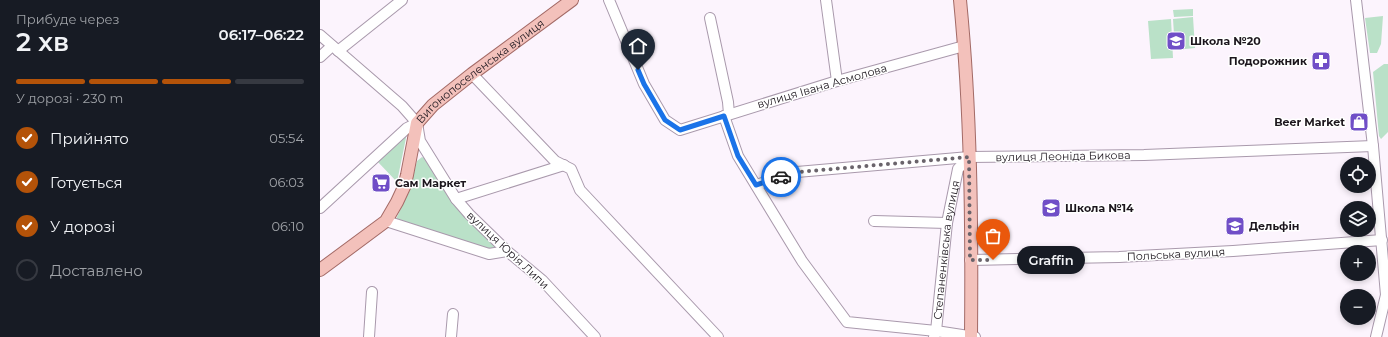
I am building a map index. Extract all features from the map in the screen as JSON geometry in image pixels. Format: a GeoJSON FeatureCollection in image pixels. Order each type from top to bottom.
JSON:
{"type":"FeatureCollection","features":[{"type":"Feature","properties":{"kind":"main road","name":"Вигонопоселенська вулиця"},"geometry":{"type":"LineString","coordinates":[[418,124],[434,105],[472,74],[572,0]]}},
{"type":"Feature","properties":{"kind":"main road"},"geometry":{"type":"LineString","coordinates":[[960,0],[964,46],[969,157],[972,337]]}},
{"type":"Feature","properties":{"kind":"main road"},"geometry":{"type":"LineString","coordinates":[[320,270],[386,221],[397,202],[408,175],[418,124]]}},
{"type":"Feature","properties":{"kind":"street"},"geometry":{"type":"LineString","coordinates":[[320,57],[335,49],[402,0]]}},
{"type":"Feature","properties":{"kind":"street","name":"вулиця Івана Асмолова"},"geometry":{"type":"LineString","coordinates":[[609,0],[644,84],[665,120],[680,130],[837,81],[964,46]]}},
{"type":"Feature","properties":{"kind":"street"},"geometry":{"type":"LineString","coordinates":[[826,0],[837,81]]}},
{"type":"Feature","properties":{"kind":"street"},"geometry":{"type":"LineString","coordinates":[[1356,0],[1373,146],[1387,297],[1376,337]]}},
{"type":"Feature","properties":{"kind":"street"},"geometry":{"type":"LineString","coordinates":[[710,18],[728,102],[727,115],[738,156],[802,262],[846,322],[935,334],[972,337]]}},
{"type":"Feature","properties":{"kind":"street"},"geometry":{"type":"LineString","coordinates":[[320,35],[402,106],[418,124]]}},
{"type":"Feature","properties":{"kind":"street"},"geometry":{"type":"LineString","coordinates":[[472,74],[555,161],[570,169],[580,190],[718,337]]}},
{"type":"Feature","properties":{"kind":"street","name":"вулиця Юрія Липи"},"geometry":{"type":"LineString","coordinates":[[418,124],[420,141],[456,198],[469,214],[507,251],[542,280],[595,337]]}},
{"type":"Feature","properties":{"kind":"street","name":"Вигонопоселенська вулиця"},"geometry":{"type":"LineString","coordinates":[[320,208],[408,128],[418,124]]}},
{"type":"Feature","properties":{"kind":"street","name":"вулиця Леоніда Бикова"},"geometry":{"type":"LineString","coordinates":[[756,185],[798,172],[969,157],[1144,155],[1254,152],[1373,146]]}},
{"type":"Feature","properties":{"kind":"street","name":"Степаненківська вулиця"},"geometry":{"type":"LineString","coordinates":[[935,334],[947,223],[958,169],[969,157]]}},
{"type":"Feature","properties":{"kind":"street"},"geometry":{"type":"LineString","coordinates":[[456,198],[564,165]]}},
{"type":"Feature","properties":{"kind":"street"},"geometry":{"type":"LineString","coordinates":[[386,221],[489,254],[507,251]]}},
{"type":"Feature","properties":{"kind":"street"},"geometry":{"type":"LineString","coordinates":[[874,221],[947,223]]}},
{"type":"Feature","properties":{"kind":"street","name":"Польська вулиця"},"geometry":{"type":"LineString","coordinates":[[970,260],[1119,257],[1233,251],[1382,240]]}},
{"type":"Feature","properties":{"kind":"street"},"geometry":{"type":"LineString","coordinates":[[369,337],[372,292]]}},
{"type":"Feature","properties":{"kind":"street"},"geometry":{"type":"LineString","coordinates":[[451,337],[453,314]]}},
{"type":"Feature","properties":{"kind":"green space"},"geometry":{"type":"Polygon","coordinates":[[[1193,9],[1193,16],[1174,17],[1173,10],[1193,9]]]}},
{"type":"Feature","properties":{"kind":"green space"},"geometry":{"type":"Polygon","coordinates":[[[1383,16],[1381,44],[1377,53],[1370,53],[1365,18],[1383,16]]]}},
{"type":"Feature","properties":{"kind":"green space"},"geometry":{"type":"Polygon","coordinates":[[[1193,17],[1195,48],[1175,50],[1173,19],[1193,17]]]}},
{"type":"Feature","properties":{"kind":"green space"},"geometry":{"type":"Polygon","coordinates":[[[1171,19],[1173,58],[1151,59],[1148,21],[1171,19]]]}},
{"type":"Feature","properties":{"kind":"green space"},"geometry":{"type":"Polygon","coordinates":[[[1384,64],[1388,64],[1388,132],[1381,139],[1379,136],[1373,72],[1384,64]]]}},
{"type":"Feature","properties":{"kind":"green space"},"geometry":{"type":"Polygon","coordinates":[[[407,133],[397,182],[377,161],[407,133]]]}},
{"type":"Feature","properties":{"kind":"green space"},"geometry":{"type":"Polygon","coordinates":[[[422,157],[426,159],[497,248],[489,250],[395,221],[409,192],[417,161],[422,157]]]}},
{"type":"Feature","properties":{"kind":"way so far"},"geometry":{"type":"LineString","coordinates":[[781,177],[798,172],[969,157],[970,260],[993,260]]}},
{"type":"Feature","properties":{"kind":"place","name":"Школа №20"},"geometry":{"type":"Point","coordinates":[1176,41]}},
{"type":"Feature","properties":{"kind":"place","name":"Подорожник"},"geometry":{"type":"Point","coordinates":[1321,61]}},
{"type":"Feature","properties":{"kind":"place","name":"Beer Market"},"geometry":{"type":"Point","coordinates":[1359,122]}},
{"type":"Feature","properties":{"kind":"place","name":"Сам Маркет"},"geometry":{"type":"Point","coordinates":[381,183]}},
{"type":"Feature","properties":{"kind":"place","name":"Школа №14"},"geometry":{"type":"Point","coordinates":[1051,208]}},
{"type":"Feature","properties":{"kind":"place","name":"Дельфін"},"geometry":{"type":"Point","coordinates":[1235,226]}},
{"type":"Feature","properties":{"kind":"place","name":"Graffin"},"geometry":{"type":"Point","coordinates":[993,260]}},
{"type":"Feature","properties":{"kind":"route"},"geometry":{"type":"LineString","coordinates":[[638,70],[644,84],[665,120],[680,130],[724,116],[738,156],[756,185],[781,177]]}}]}
